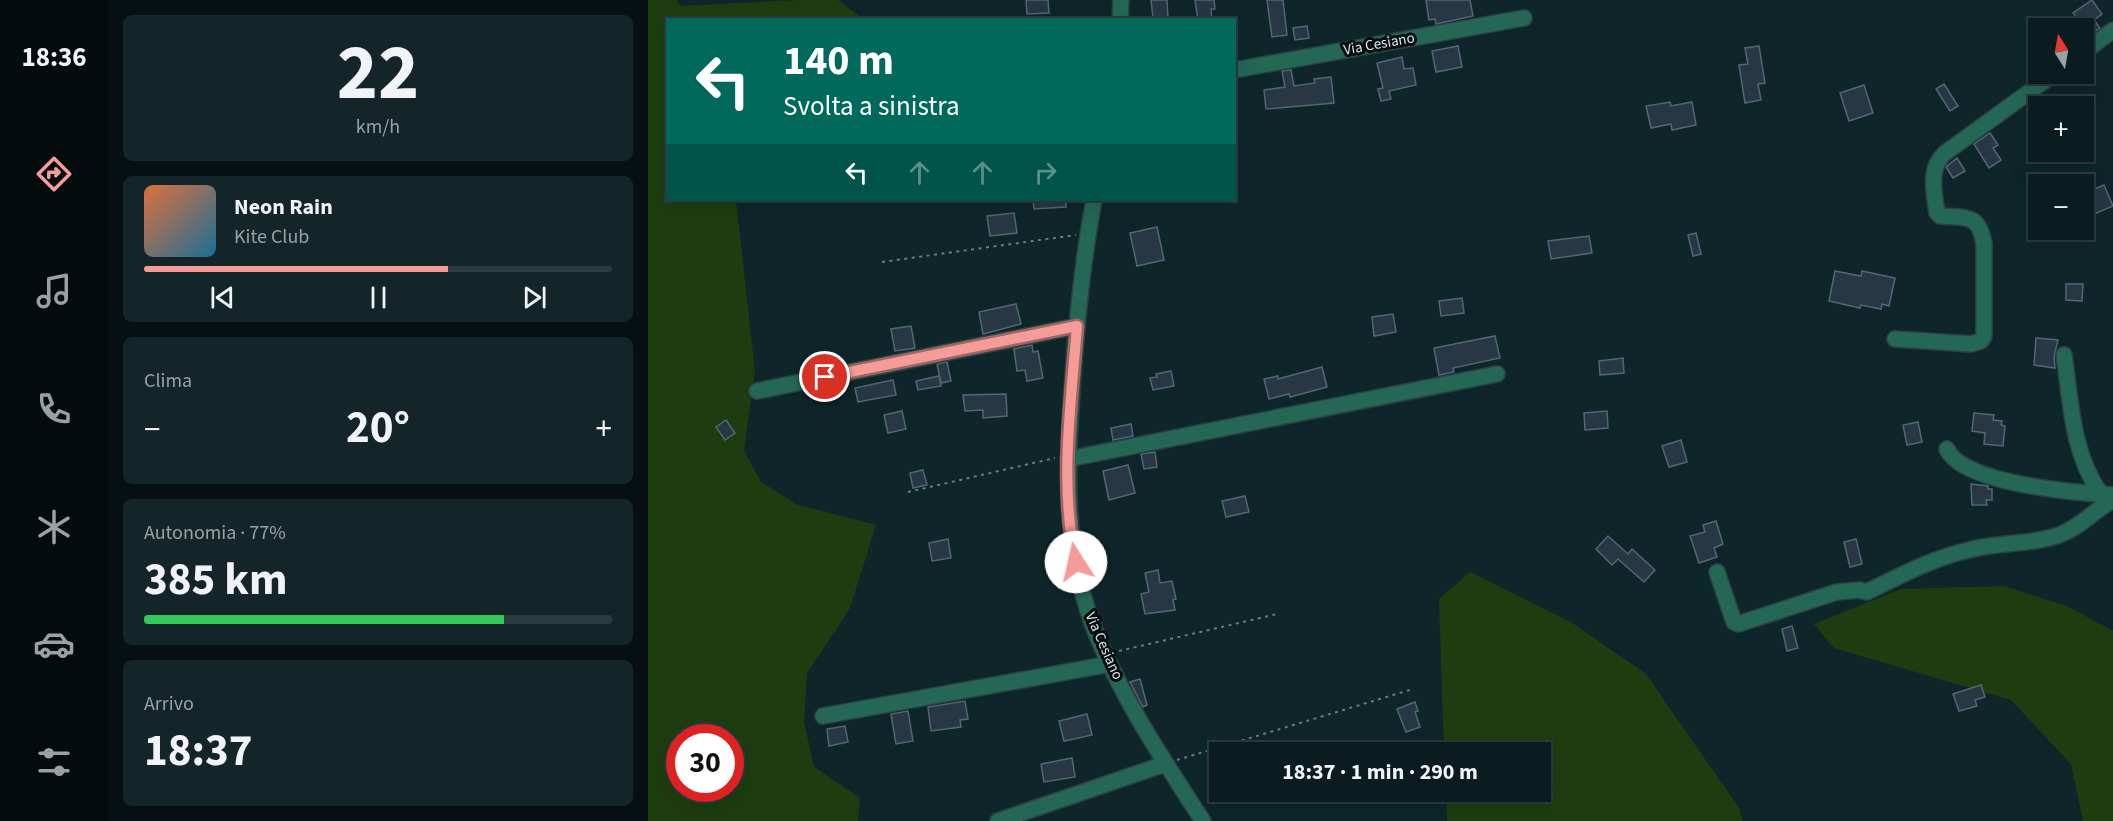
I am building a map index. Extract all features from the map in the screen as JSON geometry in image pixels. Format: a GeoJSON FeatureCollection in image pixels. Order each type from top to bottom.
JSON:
{"type":"FeatureCollection","features":[{"type":"Feature","properties":{"kind":"street"},"geometry":{"type":"LineString","coordinates":[[1120,18],[1121,0]]}},
{"type":"Feature","properties":{"kind":"street","name":"Via Cesiano"},"geometry":{"type":"LineString","coordinates":[[1236,70],[1524,18]]}},
{"type":"Feature","properties":{"kind":"street"},"geometry":{"type":"LineString","coordinates":[[2094,44],[2113,30]]}},
{"type":"Feature","properties":{"kind":"street"},"geometry":{"type":"LineString","coordinates":[[1895,339],[1971,344],[1981,341],[1984,336],[1982,231],[1978,223],[1971,219],[1940,216],[1937,213],[1934,169],[1937,160],[1945,153],[2040,84]]}},
{"type":"Feature","properties":{"kind":"street","name":"Via Cesiano"},"geometry":{"type":"LineString","coordinates":[[1094,201],[1077,326],[1068,457],[1068,515],[1074,556],[1088,609],[1108,659],[1147,734],[1203,821]]}},
{"type":"Feature","properties":{"kind":"street"},"geometry":{"type":"LineString","coordinates":[[757,391],[1077,326]]}},
{"type":"Feature","properties":{"kind":"street"},"geometry":{"type":"LineString","coordinates":[[2064,355],[2079,452],[2090,477],[2109,497]]}},
{"type":"Feature","properties":{"kind":"street"},"geometry":{"type":"LineString","coordinates":[[1068,457],[1497,374]]}},
{"type":"Feature","properties":{"kind":"street"},"geometry":{"type":"LineString","coordinates":[[1947,449],[1955,460],[1985,476],[2109,497]]}},
{"type":"Feature","properties":{"kind":"street"},"geometry":{"type":"LineString","coordinates":[[1717,572],[1734,622],[1738,624],[1837,592],[1859,590],[1867,592],[1896,577],[1952,554],[1984,546],[2056,536],[2080,525],[2109,497]]}},
{"type":"Feature","properties":{"kind":"street"},"geometry":{"type":"LineString","coordinates":[[823,716],[1108,659]]}},
{"type":"Feature","properties":{"kind":"street"},"geometry":{"type":"LineString","coordinates":[[998,821],[1165,764]]}},
{"type":"Feature","properties":{"kind":"path"},"geometry":{"type":"LineString","coordinates":[[882,262],[1088,233]]}},
{"type":"Feature","properties":{"kind":"path"},"geometry":{"type":"LineString","coordinates":[[909,492],[1068,457]]}},
{"type":"Feature","properties":{"kind":"path"},"geometry":{"type":"LineString","coordinates":[[1108,659],[1277,614]]}},
{"type":"Feature","properties":{"kind":"path"},"geometry":{"type":"LineString","coordinates":[[1165,764],[1413,689]]}},
{"type":"Feature","properties":{"kind":"green space"},"geometry":{"type":"Polygon","coordinates":[[[648,0],[676,0],[681,6],[838,0],[862,18],[666,18],[666,201],[736,201],[755,372],[744,450],[761,482],[798,505],[876,525],[850,608],[807,673],[804,722],[814,767],[860,798],[858,821],[648,821],[648,0]]]}},
{"type":"Feature","properties":{"kind":"green space"},"geometry":{"type":"Polygon","coordinates":[[[1470,572],[1571,622],[1646,674],[1739,808],[1743,821],[1447,821],[1446,802],[1551,802],[1551,742],[1444,742],[1439,599],[1470,572]]]}},
{"type":"Feature","properties":{"kind":"green space"},"geometry":{"type":"Polygon","coordinates":[[[2004,586],[2067,606],[2113,631],[2113,821],[2083,821],[2071,764],[2011,700],[1834,648],[1814,624],[1901,589],[2004,586]]]}},
{"type":"Feature","properties":{"kind":"building"},"geometry":{"type":"Polygon","coordinates":[[[1026,0],[1048,0],[1049,13],[1027,14],[1026,0]]]}},
{"type":"Feature","properties":{"kind":"building"},"geometry":{"type":"Polygon","coordinates":[[[1151,0],[1167,0],[1168,17],[1153,18],[1151,0]]]}},
{"type":"Feature","properties":{"kind":"building"},"geometry":{"type":"Polygon","coordinates":[[[1195,0],[1214,0],[1215,9],[1211,9],[1212,18],[1198,18],[1195,0]]]}},
{"type":"Feature","properties":{"kind":"building"},"geometry":{"type":"Polygon","coordinates":[[[1267,0],[1283,0],[1287,35],[1272,37],[1267,0]]]}},
{"type":"Feature","properties":{"kind":"building"},"geometry":{"type":"Polygon","coordinates":[[[1426,0],[1470,0],[1473,16],[1436,24],[1435,19],[1429,20],[1426,0]]]}},
{"type":"Feature","properties":{"kind":"building"},"geometry":{"type":"Polygon","coordinates":[[[2092,0],[2102,14],[2094,20],[2094,18],[2077,18],[2073,13],[2092,0]]]}},
{"type":"Feature","properties":{"kind":"building"},"geometry":{"type":"Polygon","coordinates":[[[2094,20],[2100,28],[2094,32],[2094,20]]]}},
{"type":"Feature","properties":{"kind":"building"},"geometry":{"type":"Polygon","coordinates":[[[1307,26],[1309,38],[1295,40],[1293,28],[1307,26]]]}},
{"type":"Feature","properties":{"kind":"building"},"geometry":{"type":"Polygon","coordinates":[[[1458,46],[1462,67],[1436,72],[1432,51],[1458,46]]]}},
{"type":"Feature","properties":{"kind":"building"},"geometry":{"type":"Polygon","coordinates":[[[1759,46],[1765,83],[1758,84],[1761,100],[1745,103],[1739,65],[1748,64],[1745,48],[1759,46]]]}},
{"type":"Feature","properties":{"kind":"building"},"geometry":{"type":"Polygon","coordinates":[[[1402,57],[1404,69],[1413,68],[1416,85],[1389,91],[1391,99],[1381,101],[1378,89],[1383,88],[1377,63],[1402,57]]]}},
{"type":"Feature","properties":{"kind":"building"},"geometry":{"type":"Polygon","coordinates":[[[1291,70],[1294,86],[1315,83],[1314,79],[1331,77],[1334,103],[1266,109],[1264,90],[1285,87],[1282,71],[1291,70]]]}},
{"type":"Feature","properties":{"kind":"building"},"geometry":{"type":"Polygon","coordinates":[[[1944,84],[1958,106],[1950,111],[1936,89],[1944,84]]]}},
{"type":"Feature","properties":{"kind":"building"},"geometry":{"type":"Polygon","coordinates":[[[1864,85],[1873,113],[1849,121],[1840,93],[1864,85]]]}},
{"type":"Feature","properties":{"kind":"building"},"geometry":{"type":"Polygon","coordinates":[[[1670,102],[1671,106],[1692,102],[1696,125],[1672,130],[1671,124],[1651,128],[1646,106],[1670,102]]]}},
{"type":"Feature","properties":{"kind":"building"},"geometry":{"type":"Polygon","coordinates":[[[1990,133],[1998,145],[1993,148],[2001,160],[1989,168],[1974,144],[1990,133]]]}},
{"type":"Feature","properties":{"kind":"building"},"geometry":{"type":"Polygon","coordinates":[[[1957,158],[1965,171],[1953,178],[1946,167],[1957,158]]]}},
{"type":"Feature","properties":{"kind":"building"},"geometry":{"type":"Polygon","coordinates":[[[2104,185],[2113,206],[2094,214],[2094,189],[2104,185]]]}},
{"type":"Feature","properties":{"kind":"building"},"geometry":{"type":"Polygon","coordinates":[[[1033,201],[1066,201],[1066,207],[1034,209],[1033,201]]]}},
{"type":"Feature","properties":{"kind":"building"},"geometry":{"type":"Polygon","coordinates":[[[1014,213],[1017,233],[990,236],[987,216],[1014,213]]]}},
{"type":"Feature","properties":{"kind":"building"},"geometry":{"type":"Polygon","coordinates":[[[1157,227],[1164,260],[1137,266],[1130,233],[1157,227]]]}},
{"type":"Feature","properties":{"kind":"building"},"geometry":{"type":"Polygon","coordinates":[[[1696,233],[1701,254],[1693,256],[1688,235],[1696,233]]]}},
{"type":"Feature","properties":{"kind":"building"},"geometry":{"type":"Polygon","coordinates":[[[1589,236],[1592,253],[1551,259],[1548,241],[1589,236]]]}},
{"type":"Feature","properties":{"kind":"building"},"geometry":{"type":"Polygon","coordinates":[[[1835,271],[1861,276],[1862,271],[1895,278],[1889,306],[1882,304],[1881,309],[1861,305],[1860,308],[1829,301],[1835,271]]]}},
{"type":"Feature","properties":{"kind":"building"},"geometry":{"type":"Polygon","coordinates":[[[2066,284],[2083,284],[2082,301],[2066,300],[2066,284]]]}},
{"type":"Feature","properties":{"kind":"building"},"geometry":{"type":"Polygon","coordinates":[[[1462,298],[1464,313],[1441,316],[1439,301],[1462,298]]]}},
{"type":"Feature","properties":{"kind":"building"},"geometry":{"type":"Polygon","coordinates":[[[1016,304],[1021,324],[983,334],[979,312],[1016,304]]]}},
{"type":"Feature","properties":{"kind":"building"},"geometry":{"type":"Polygon","coordinates":[[[1393,314],[1396,332],[1374,336],[1372,317],[1393,314]]]}},
{"type":"Feature","properties":{"kind":"building"},"geometry":{"type":"Polygon","coordinates":[[[911,326],[915,348],[895,351],[891,329],[911,326]]]}},
{"type":"Feature","properties":{"kind":"building"},"geometry":{"type":"Polygon","coordinates":[[[1495,336],[1500,358],[1453,368],[1454,372],[1439,375],[1434,348],[1495,336]]]}},
{"type":"Feature","properties":{"kind":"building"},"geometry":{"type":"Polygon","coordinates":[[[2036,338],[2058,340],[2054,356],[2055,368],[2034,365],[2036,338]]]}},
{"type":"Feature","properties":{"kind":"building"},"geometry":{"type":"Polygon","coordinates":[[[1032,345],[1033,352],[1038,351],[1043,378],[1027,381],[1025,370],[1017,371],[1014,349],[1032,345]]]}},
{"type":"Feature","properties":{"kind":"building"},"geometry":{"type":"Polygon","coordinates":[[[1623,358],[1624,373],[1600,375],[1599,361],[1623,358]]]}},
{"type":"Feature","properties":{"kind":"building"},"geometry":{"type":"Polygon","coordinates":[[[947,362],[951,381],[941,383],[937,364],[947,362]]]}},
{"type":"Feature","properties":{"kind":"building"},"geometry":{"type":"Polygon","coordinates":[[[1322,367],[1327,387],[1290,397],[1289,394],[1269,399],[1264,379],[1278,376],[1278,379],[1322,367]]]}},
{"type":"Feature","properties":{"kind":"building"},"geometry":{"type":"Polygon","coordinates":[[[1171,371],[1174,386],[1153,390],[1150,378],[1157,377],[1156,374],[1171,371]]]}},
{"type":"Feature","properties":{"kind":"building"},"geometry":{"type":"Polygon","coordinates":[[[939,376],[941,386],[918,390],[916,381],[939,376]]]}},
{"type":"Feature","properties":{"kind":"building"},"geometry":{"type":"Polygon","coordinates":[[[893,380],[896,395],[858,402],[855,388],[893,380]]]}},
{"type":"Feature","properties":{"kind":"building"},"geometry":{"type":"Polygon","coordinates":[[[1006,394],[1007,416],[983,418],[983,410],[965,411],[963,395],[1006,394]]]}},
{"type":"Feature","properties":{"kind":"building"},"geometry":{"type":"Polygon","coordinates":[[[902,411],[906,429],[888,433],[884,415],[902,411]]]}},
{"type":"Feature","properties":{"kind":"building"},"geometry":{"type":"Polygon","coordinates":[[[1607,411],[1608,428],[1585,430],[1584,413],[1607,411]]]}},
{"type":"Feature","properties":{"kind":"building"},"geometry":{"type":"Polygon","coordinates":[[[1974,413],[1994,415],[1993,420],[2002,421],[2001,425],[2005,426],[2003,446],[1984,444],[1985,433],[1972,431],[1974,413]]]}},
{"type":"Feature","properties":{"kind":"building"},"geometry":{"type":"Polygon","coordinates":[[[726,420],[735,433],[725,440],[716,427],[726,420]]]}},
{"type":"Feature","properties":{"kind":"building"},"geometry":{"type":"Polygon","coordinates":[[[1918,422],[1922,442],[1907,445],[1903,425],[1918,422]]]}},
{"type":"Feature","properties":{"kind":"building"},"geometry":{"type":"Polygon","coordinates":[[[1131,424],[1133,436],[1113,440],[1111,428],[1131,424]]]}},
{"type":"Feature","properties":{"kind":"building"},"geometry":{"type":"Polygon","coordinates":[[[1681,440],[1687,462],[1669,467],[1662,446],[1681,440]]]}},
{"type":"Feature","properties":{"kind":"building"},"geometry":{"type":"Polygon","coordinates":[[[1155,452],[1157,467],[1144,469],[1141,454],[1155,452]]]}},
{"type":"Feature","properties":{"kind":"building"},"geometry":{"type":"Polygon","coordinates":[[[1128,465],[1135,493],[1109,500],[1103,471],[1128,465]]]}},
{"type":"Feature","properties":{"kind":"building"},"geometry":{"type":"Polygon","coordinates":[[[923,470],[927,485],[913,488],[910,473],[923,470]]]}},
{"type":"Feature","properties":{"kind":"building"},"geometry":{"type":"Polygon","coordinates":[[[1971,484],[1988,486],[1988,489],[1992,489],[1992,500],[1986,500],[1987,505],[1972,505],[1971,484]]]}},
{"type":"Feature","properties":{"kind":"building"},"geometry":{"type":"Polygon","coordinates":[[[1245,496],[1249,512],[1226,517],[1222,501],[1245,496]]]}},
{"type":"Feature","properties":{"kind":"building"},"geometry":{"type":"Polygon","coordinates":[[[1716,521],[1723,544],[1714,548],[1717,557],[1699,563],[1690,536],[1705,532],[1703,525],[1716,521]]]}},
{"type":"Feature","properties":{"kind":"building"},"geometry":{"type":"Polygon","coordinates":[[[1608,536],[1628,554],[1632,549],[1655,570],[1644,582],[1618,559],[1612,565],[1596,549],[1608,536]]]}},
{"type":"Feature","properties":{"kind":"building"},"geometry":{"type":"Polygon","coordinates":[[[948,539],[951,558],[932,561],[929,543],[948,539]]]}},
{"type":"Feature","properties":{"kind":"building"},"geometry":{"type":"Polygon","coordinates":[[[1856,539],[1862,564],[1850,567],[1844,542],[1856,539]]]}},
{"type":"Feature","properties":{"kind":"building"},"geometry":{"type":"Polygon","coordinates":[[[1158,570],[1160,583],[1172,581],[1176,599],[1173,600],[1175,610],[1145,614],[1141,594],[1149,592],[1145,573],[1158,570]]]}},
{"type":"Feature","properties":{"kind":"building"},"geometry":{"type":"Polygon","coordinates":[[[1792,626],[1798,648],[1787,651],[1782,629],[1792,626]]]}},
{"type":"Feature","properties":{"kind":"building"},"geometry":{"type":"Polygon","coordinates":[[[1140,679],[1147,705],[1143,707],[1130,682],[1140,679]]]}},
{"type":"Feature","properties":{"kind":"building"},"geometry":{"type":"Polygon","coordinates":[[[1981,685],[1985,697],[1975,700],[1977,706],[1959,711],[1953,694],[1981,685]]]}},
{"type":"Feature","properties":{"kind":"building"},"geometry":{"type":"Polygon","coordinates":[[[965,701],[968,719],[960,720],[961,727],[931,731],[928,707],[965,701]]]}},
{"type":"Feature","properties":{"kind":"building"},"geometry":{"type":"Polygon","coordinates":[[[1415,702],[1418,711],[1415,712],[1420,727],[1406,732],[1397,709],[1415,702]]]}},
{"type":"Feature","properties":{"kind":"building"},"geometry":{"type":"Polygon","coordinates":[[[908,711],[913,741],[896,744],[891,714],[908,711]]]}},
{"type":"Feature","properties":{"kind":"building"},"geometry":{"type":"Polygon","coordinates":[[[1087,714],[1092,735],[1064,741],[1059,721],[1087,714]]]}},
{"type":"Feature","properties":{"kind":"building"},"geometry":{"type":"Polygon","coordinates":[[[845,726],[848,742],[829,746],[827,729],[845,726]]]}},
{"type":"Feature","properties":{"kind":"building"},"geometry":{"type":"Polygon","coordinates":[[[1072,758],[1075,777],[1044,782],[1041,764],[1072,758]]]}},
{"type":"Feature","properties":{"kind":"route"},"geometry":{"type":"LineString","coordinates":[[825,377],[1077,326],[1067,481],[1069,519],[1076,562]]}}]}
